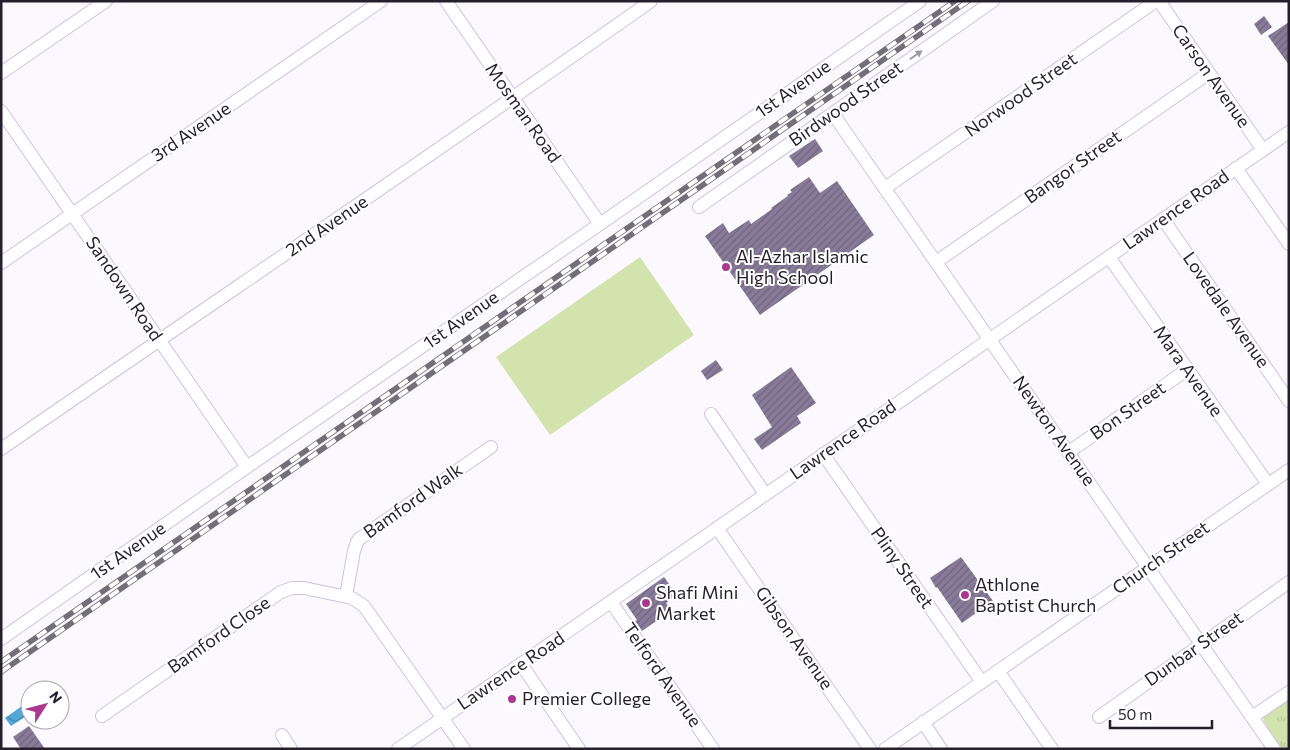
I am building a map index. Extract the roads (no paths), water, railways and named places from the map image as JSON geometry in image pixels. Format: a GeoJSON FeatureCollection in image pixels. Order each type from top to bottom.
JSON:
{"type":"FeatureCollection","features":[{"type":"Feature","properties":{"kind":"street"},"geometry":{"type":"LineString","coordinates":[[1,73],[106,1]]}},
{"type":"Feature","properties":{"kind":"street","name":"3rd Avenue"},"geometry":{"type":"LineString","coordinates":[[1,263],[381,1]]}},
{"type":"Feature","properties":{"kind":"street","name":"Mosman Road"},"geometry":{"type":"LineString","coordinates":[[446,1],[600,224]]}},
{"type":"Feature","properties":{"kind":"street","name":"2nd Avenue"},"geometry":{"type":"LineString","coordinates":[[1,449],[513,99],[651,1]]}},
{"type":"Feature","properties":{"kind":"street","name":"1st Avenue"},"geometry":{"type":"LineString","coordinates":[[1,639],[920,1]]}},
{"type":"Feature","properties":{"kind":"street","name":"Birdwood Street"},"geometry":{"type":"LineString","coordinates":[[699,207],[993,1]]}},
{"type":"Feature","properties":{"kind":"street","name":"Carson Avenue"},"geometry":{"type":"LineString","coordinates":[[1158,1],[1263,150]]}},
{"type":"Feature","properties":{"kind":"street","name":"Norwood Street"},"geometry":{"type":"LineString","coordinates":[[885,188],[1158,1]]}},
{"type":"Feature","properties":{"kind":"street","name":"Bangor Street"},"geometry":{"type":"LineString","coordinates":[[936,262],[1209,73]]}},
{"type":"Feature","properties":{"kind":"street","name":"Sandown Road"},"geometry":{"type":"LineString","coordinates":[[1,111],[247,467]]}},
{"type":"Feature","properties":{"kind":"street","name":"Newton Avenue"},"geometry":{"type":"LineString","coordinates":[[833,114],[1274,749]]}},
{"type":"Feature","properties":{"kind":"street","name":"Lawrence Road"},"geometry":{"type":"LineString","coordinates":[[398,749],[1289,132]]}},
{"type":"Feature","properties":{"kind":"street"},"geometry":{"type":"LineString","coordinates":[[1236,168],[1289,244]]}},
{"type":"Feature","properties":{"kind":"street","name":"Lovedale Avenue"},"geometry":{"type":"LineString","coordinates":[[1162,219],[1289,401]]}},
{"type":"Feature","properties":{"kind":"street","name":"Mara Avenue"},"geometry":{"type":"LineString","coordinates":[[1109,257],[1268,484]]}},
{"type":"Feature","properties":{"kind":"street","name":"Bon Street"},"geometry":{"type":"LineString","coordinates":[[1068,452],[1188,369]]}},
{"type":"Feature","properties":{"kind":"street"},"geometry":{"type":"LineString","coordinates":[[711,414],[765,494]]}},
{"type":"Feature","properties":{"kind":"street","name":"Bamford Walk"},"geometry":{"type":"LineString","coordinates":[[346,596],[354,551],[359,538],[491,447]]}},
{"type":"Feature","properties":{"kind":"street","name":"Pliny Street"},"geometry":{"type":"LineString","coordinates":[[823,454],[982,682]]}},
{"type":"Feature","properties":{"kind":"street","name":"Church Street"},"geometry":{"type":"LineString","coordinates":[[885,749],[1289,470]]}},
{"type":"Feature","properties":{"kind":"street","name":"Gibson Avenue"},"geometry":{"type":"LineString","coordinates":[[718,528],[870,749]]}},
{"type":"Feature","properties":{"kind":"street","name":"Dunbar Street"},"geometry":{"type":"LineString","coordinates":[[1099,717],[1289,582]]}},
{"type":"Feature","properties":{"kind":"street","name":"Bamford Close"},"geometry":{"type":"LineString","coordinates":[[102,716],[286,589],[297,587],[346,596]]}},
{"type":"Feature","properties":{"kind":"street"},"geometry":{"type":"LineString","coordinates":[[346,596],[358,601],[368,610],[464,749]]}},
{"type":"Feature","properties":{"kind":"street","name":"Telford Avenue"},"geometry":{"type":"LineString","coordinates":[[611,602],[713,749]]}},
{"type":"Feature","properties":{"kind":"street"},"geometry":{"type":"LineString","coordinates":[[521,664],[579,749]]}},
{"type":"Feature","properties":{"kind":"street"},"geometry":{"type":"LineString","coordinates":[[998,671],[1052,749]]}},
{"type":"Feature","properties":{"kind":"street"},"geometry":{"type":"LineString","coordinates":[[1252,717],[1289,692]]}},
{"type":"Feature","properties":{"kind":"street"},"geometry":{"type":"LineString","coordinates":[[923,722],[941,749]]}},
{"type":"Feature","properties":{"kind":"street"},"geometry":{"type":"LineString","coordinates":[[282,735],[291,749]]}},
{"type":"Feature","properties":{"kind":"water"},"geometry":{"type":"Polygon","coordinates":[[[20,707],[20,720],[11,726],[5,718],[20,707]]]}},
{"type":"Feature","properties":{"kind":"railway"},"geometry":{"type":"LineString","coordinates":[[1,662],[955,1]]}},
{"type":"Feature","properties":{"kind":"railway"},"geometry":{"type":"LineString","coordinates":[[1,672],[968,1]]}},
{"type":"Feature","properties":{"kind":"place","name":"Al-Azhar Islamic High School"},"geometry":{"type":"Point","coordinates":[726,267]}},
{"type":"Feature","properties":{"kind":"place","name":"Athlone Baptist Church"},"geometry":{"type":"Point","coordinates":[965,595]}},
{"type":"Feature","properties":{"kind":"place","name":"Shafi Mini Market"},"geometry":{"type":"Point","coordinates":[646,603]}},
{"type":"Feature","properties":{"kind":"place","name":"Premier College"},"geometry":{"type":"Point","coordinates":[512,699]}}]}
